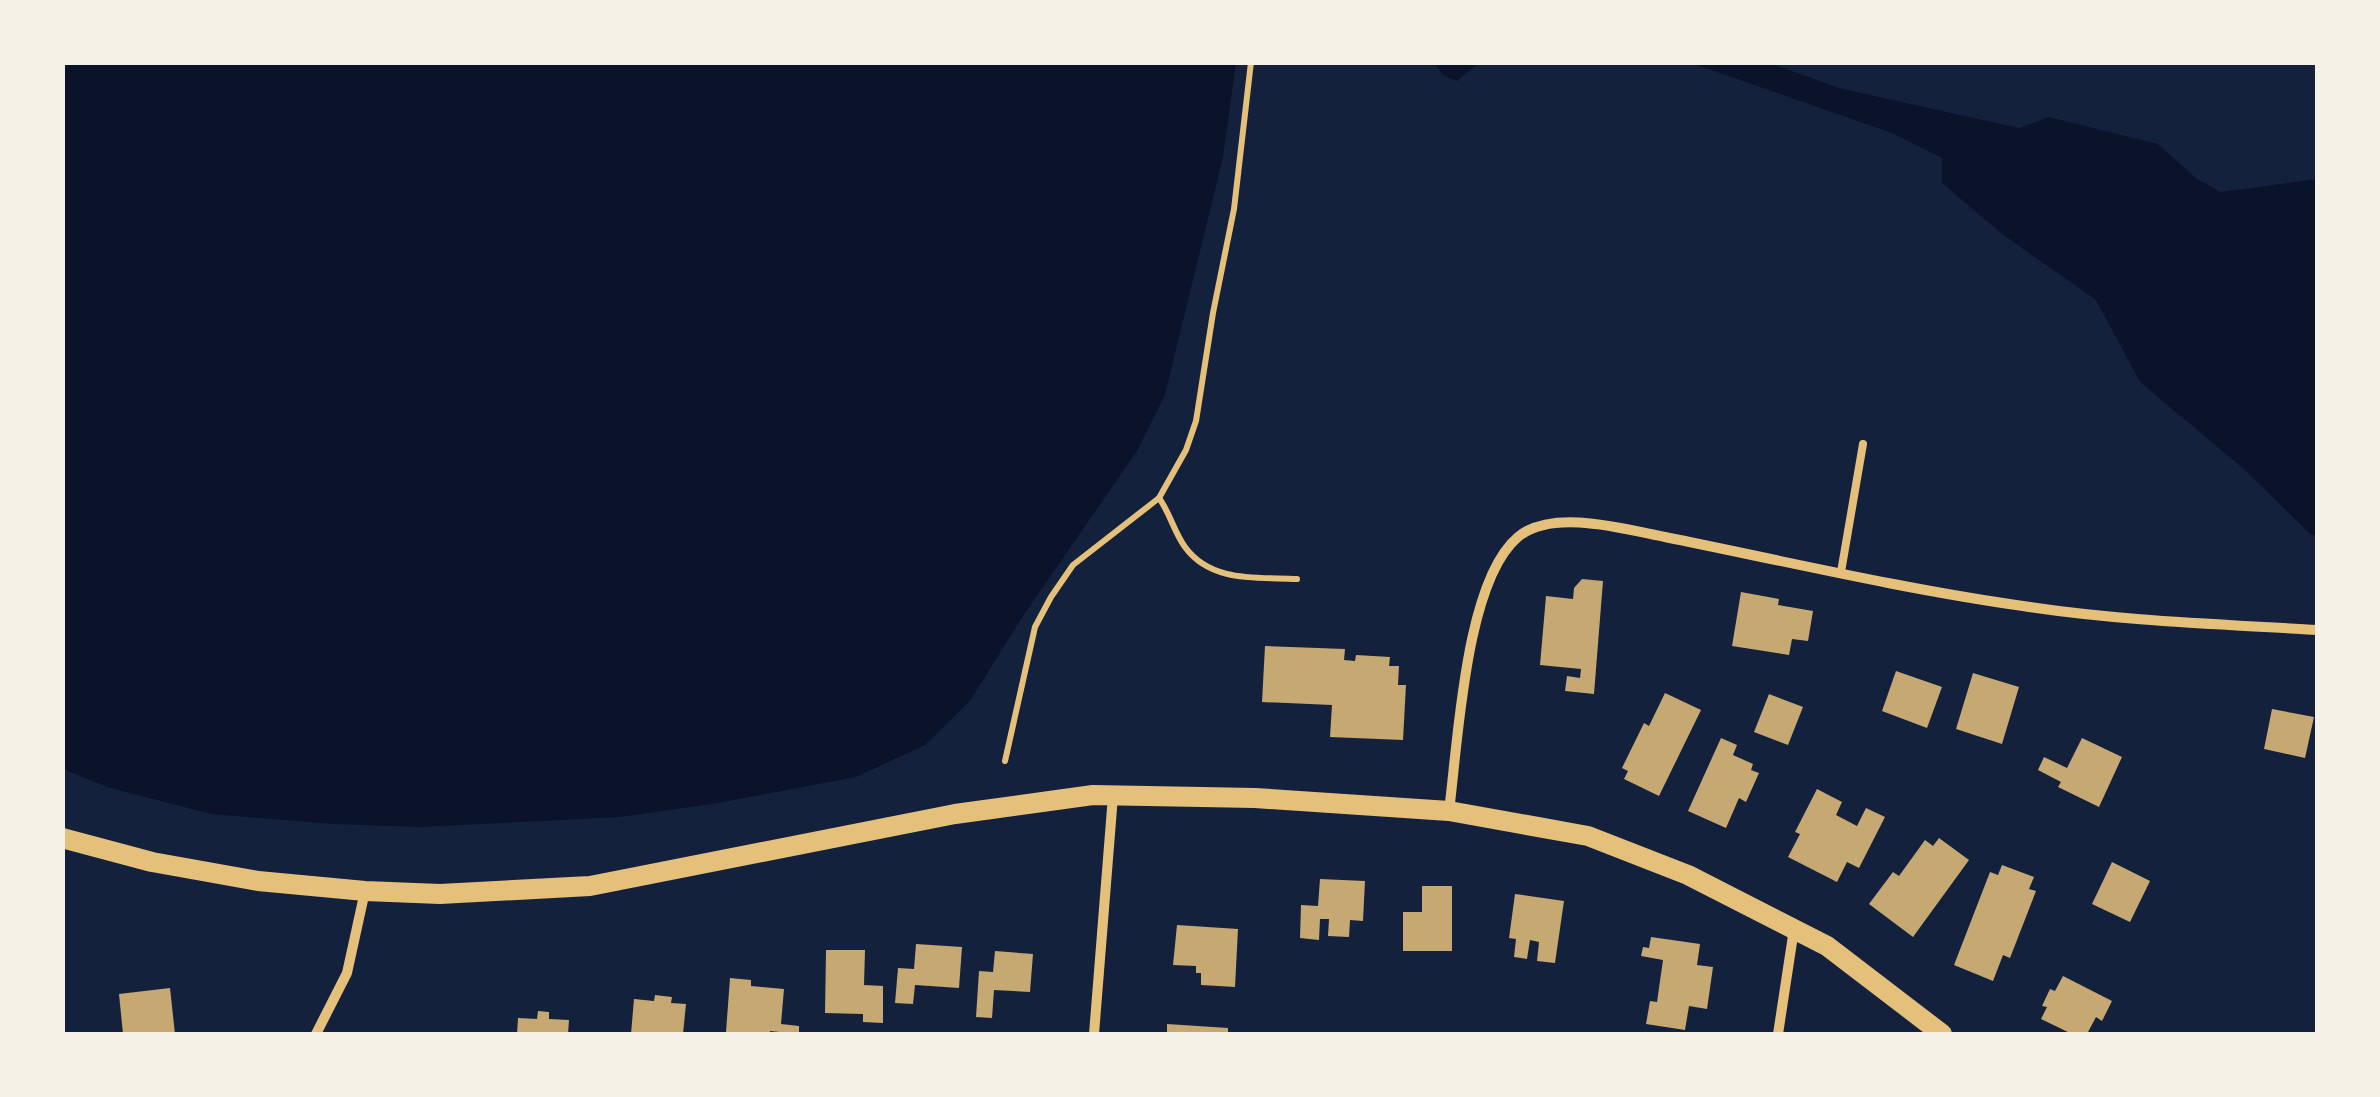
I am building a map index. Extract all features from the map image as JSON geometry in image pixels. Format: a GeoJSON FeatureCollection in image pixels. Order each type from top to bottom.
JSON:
{"type":"FeatureCollection","features":[{"type":"Feature","properties":{"kind":"main road"},"geometry":{"type":"LineString","coordinates":[[62,838],[152,862],[258,882],[365,892],[516,892],[590,886],[1042,800],[1113,794],[1255,798],[1449,811],[1588,836],[1688,876],[1827,946],[1942,1034]]}},
{"type":"Feature","properties":{"kind":"street"},"geometry":{"type":"LineString","coordinates":[[1449,811],[1478,608],[1504,550],[1521,533],[1543,524],[1575,522],[2022,606],[2156,620],[2318,630]]}},
{"type":"Feature","properties":{"kind":"street"},"geometry":{"type":"LineString","coordinates":[[1094,1034],[1113,794]]}},
{"type":"Feature","properties":{"kind":"street"},"geometry":{"type":"LineString","coordinates":[[316,1034],[347,974],[365,892]]}},
{"type":"Feature","properties":{"kind":"street"},"geometry":{"type":"LineString","coordinates":[[1778,1034],[1794,928]]}},
{"type":"Feature","properties":{"kind":"lane"},"geometry":{"type":"LineString","coordinates":[[1841,572],[1863,444]]}},
{"type":"Feature","properties":{"kind":"path"},"geometry":{"type":"LineString","coordinates":[[1005,762],[1035,627],[1051,597],[1073,565],[1159,498],[1186,450],[1196,421],[1234,210],[1251,62]]}},
{"type":"Feature","properties":{"kind":"path"},"geometry":{"type":"LineString","coordinates":[[1159,498],[1170,512],[1186,548],[1205,565],[1238,577],[1297,579]]}},
{"type":"Feature","properties":{"kind":"water"},"geometry":{"type":"Polygon","coordinates":[[[62,63],[1236,63],[1223,157],[1165,395],[1137,451],[1023,616],[970,701],[925,745],[856,777],[718,803],[620,817],[422,827],[211,814],[107,787],[63,769],[62,63]]]}},
{"type":"Feature","properties":{"kind":"water"},"geometry":{"type":"Polygon","coordinates":[[[1434,63],[1479,63],[1457,81],[1444,76],[1434,63]]]}},
{"type":"Feature","properties":{"kind":"water"},"geometry":{"type":"Polygon","coordinates":[[[1691,63],[1770,63],[1839,88],[2019,128],[2049,117],[2158,144],[2197,179],[2221,192],[2317,179],[2317,536],[2310,534],[2244,469],[2140,382],[2096,300],[2002,234],[1942,183],[1942,158],[1892,133],[1691,63]]]}},
{"type":"Feature","properties":{"kind":"building"},"geometry":{"type":"Polygon","coordinates":[[[1582,579],[1603,581],[1594,694],[1565,691],[1567,676],[1580,678],[1581,669],[1540,665],[1546,596],[1573,599],[1574,588],[1582,579]]]}},
{"type":"Feature","properties":{"kind":"building"},"geometry":{"type":"Polygon","coordinates":[[[1741,592],[1779,599],[1778,605],[1813,611],[1808,641],[1792,639],[1789,655],[1732,646],[1741,592]]]}},
{"type":"Feature","properties":{"kind":"building"},"geometry":{"type":"Polygon","coordinates":[[[1265,646],[1345,649],[1344,660],[1355,661],[1356,655],[1390,657],[1389,666],[1399,666],[1398,685],[1406,685],[1403,740],[1330,737],[1332,705],[1262,702],[1265,646]]]}},
{"type":"Feature","properties":{"kind":"building"},"geometry":{"type":"Polygon","coordinates":[[[1896,671],[1942,687],[1927,728],[1882,711],[1896,671]]]}},
{"type":"Feature","properties":{"kind":"building"},"geometry":{"type":"Polygon","coordinates":[[[1973,673],[2019,687],[2002,744],[1956,729],[1973,673]]]}},
{"type":"Feature","properties":{"kind":"building"},"geometry":{"type":"Polygon","coordinates":[[[1665,693],[1701,710],[1659,796],[1624,779],[1628,771],[1622,768],[1644,723],[1649,726],[1665,693]]]}},
{"type":"Feature","properties":{"kind":"building"},"geometry":{"type":"Polygon","coordinates":[[[1769,694],[1803,707],[1788,745],[1754,732],[1769,694]]]}},
{"type":"Feature","properties":{"kind":"building"},"geometry":{"type":"Polygon","coordinates":[[[2272,709],[2314,717],[2305,758],[2264,749],[2272,709]]]}},
{"type":"Feature","properties":{"kind":"building"},"geometry":{"type":"Polygon","coordinates":[[[1721,738],[1737,745],[1733,755],[1753,764],[1751,770],[1759,773],[1746,802],[1739,798],[1726,828],[1688,811],[1721,738]]]}},
{"type":"Feature","properties":{"kind":"building"},"geometry":{"type":"Polygon","coordinates":[[[2082,738],[2122,757],[2099,807],[2058,787],[2061,782],[2038,770],[2044,757],[2067,768],[2082,738]]]}},
{"type":"Feature","properties":{"kind":"building"},"geometry":{"type":"Polygon","coordinates":[[[1817,789],[1842,802],[1836,815],[1857,826],[1866,808],[1885,817],[1859,868],[1847,862],[1837,882],[1788,857],[1800,834],[1795,832],[1817,789]]]}},
{"type":"Feature","properties":{"kind":"building"},"geometry":{"type":"Polygon","coordinates":[[[1939,838],[1969,860],[1913,937],[1869,904],[1893,872],[1899,876],[1925,840],[1933,846],[1939,838]]]}},
{"type":"Feature","properties":{"kind":"building"},"geometry":{"type":"Polygon","coordinates":[[[2112,862],[2150,881],[2130,922],[2092,904],[2112,862]]]}},
{"type":"Feature","properties":{"kind":"building"},"geometry":{"type":"Polygon","coordinates":[[[2002,865],[2034,877],[2029,889],[2036,891],[2010,958],[2003,955],[1993,981],[1954,965],[1990,872],[1998,875],[2002,865]]]}},
{"type":"Feature","properties":{"kind":"building"},"geometry":{"type":"Polygon","coordinates":[[[1320,879],[1365,881],[1363,921],[1350,920],[1349,937],[1328,936],[1329,919],[1320,919],[1319,940],[1300,938],[1301,905],[1318,906],[1320,879]]]}},
{"type":"Feature","properties":{"kind":"building"},"geometry":{"type":"Polygon","coordinates":[[[1422,886],[1452,886],[1452,951],[1403,951],[1403,912],[1422,912],[1422,886]]]}},
{"type":"Feature","properties":{"kind":"building"},"geometry":{"type":"Polygon","coordinates":[[[1515,894],[1564,901],[1555,963],[1537,961],[1539,942],[1530,940],[1527,959],[1514,957],[1516,939],[1509,938],[1515,894]]]}},
{"type":"Feature","properties":{"kind":"building"},"geometry":{"type":"Polygon","coordinates":[[[1177,925],[1238,929],[1235,987],[1201,985],[1201,973],[1196,973],[1196,966],[1173,965],[1177,925]]]}},
{"type":"Feature","properties":{"kind":"building"},"geometry":{"type":"Polygon","coordinates":[[[1651,937],[1700,944],[1697,965],[1713,967],[1707,1009],[1689,1006],[1685,1030],[1646,1024],[1650,1001],[1657,1002],[1663,960],[1641,956],[1643,947],[1649,948],[1651,937]]]}},
{"type":"Feature","properties":{"kind":"building"},"geometry":{"type":"Polygon","coordinates":[[[916,944],[962,947],[959,988],[915,985],[913,1004],[895,1003],[898,968],[914,969],[916,944]]]}},
{"type":"Feature","properties":{"kind":"building"},"geometry":{"type":"Polygon","coordinates":[[[826,950],[865,950],[864,985],[883,986],[883,1023],[863,1022],[863,1014],[825,1013],[826,950]]]}},
{"type":"Feature","properties":{"kind":"building"},"geometry":{"type":"Polygon","coordinates":[[[995,951],[1033,954],[1030,992],[994,990],[992,1018],[976,1017],[979,971],[993,972],[995,951]]]}},
{"type":"Feature","properties":{"kind":"building"},"geometry":{"type":"Polygon","coordinates":[[[2063,976],[2112,1001],[2102,1021],[2096,1017],[2087,1034],[2072,1034],[2041,1019],[2050,989],[2055,991],[2063,976]]]}},
{"type":"Feature","properties":{"kind":"building"},"geometry":{"type":"Polygon","coordinates":[[[730,978],[751,980],[751,986],[784,989],[781,1024],[799,1026],[799,1034],[726,1032],[730,978]]]}},
{"type":"Feature","properties":{"kind":"building"},"geometry":{"type":"Polygon","coordinates":[[[170,988],[175,1034],[123,1034],[119,994],[170,988]]]}},
{"type":"Feature","properties":{"kind":"building"},"geometry":{"type":"Polygon","coordinates":[[[655,995],[672,997],[671,1003],[686,1004],[683,1034],[631,1034],[634,999],[654,1001],[655,995]]]}},
{"type":"Feature","properties":{"kind":"building"},"geometry":{"type":"Polygon","coordinates":[[[538,1011],[549,1012],[549,1019],[569,1020],[568,1034],[517,1034],[518,1018],[537,1019],[538,1011]]]}},
{"type":"Feature","properties":{"kind":"building"},"geometry":{"type":"Polygon","coordinates":[[[1167,1024],[1228,1028],[1228,1034],[1167,1034],[1167,1024]]]}}]}
